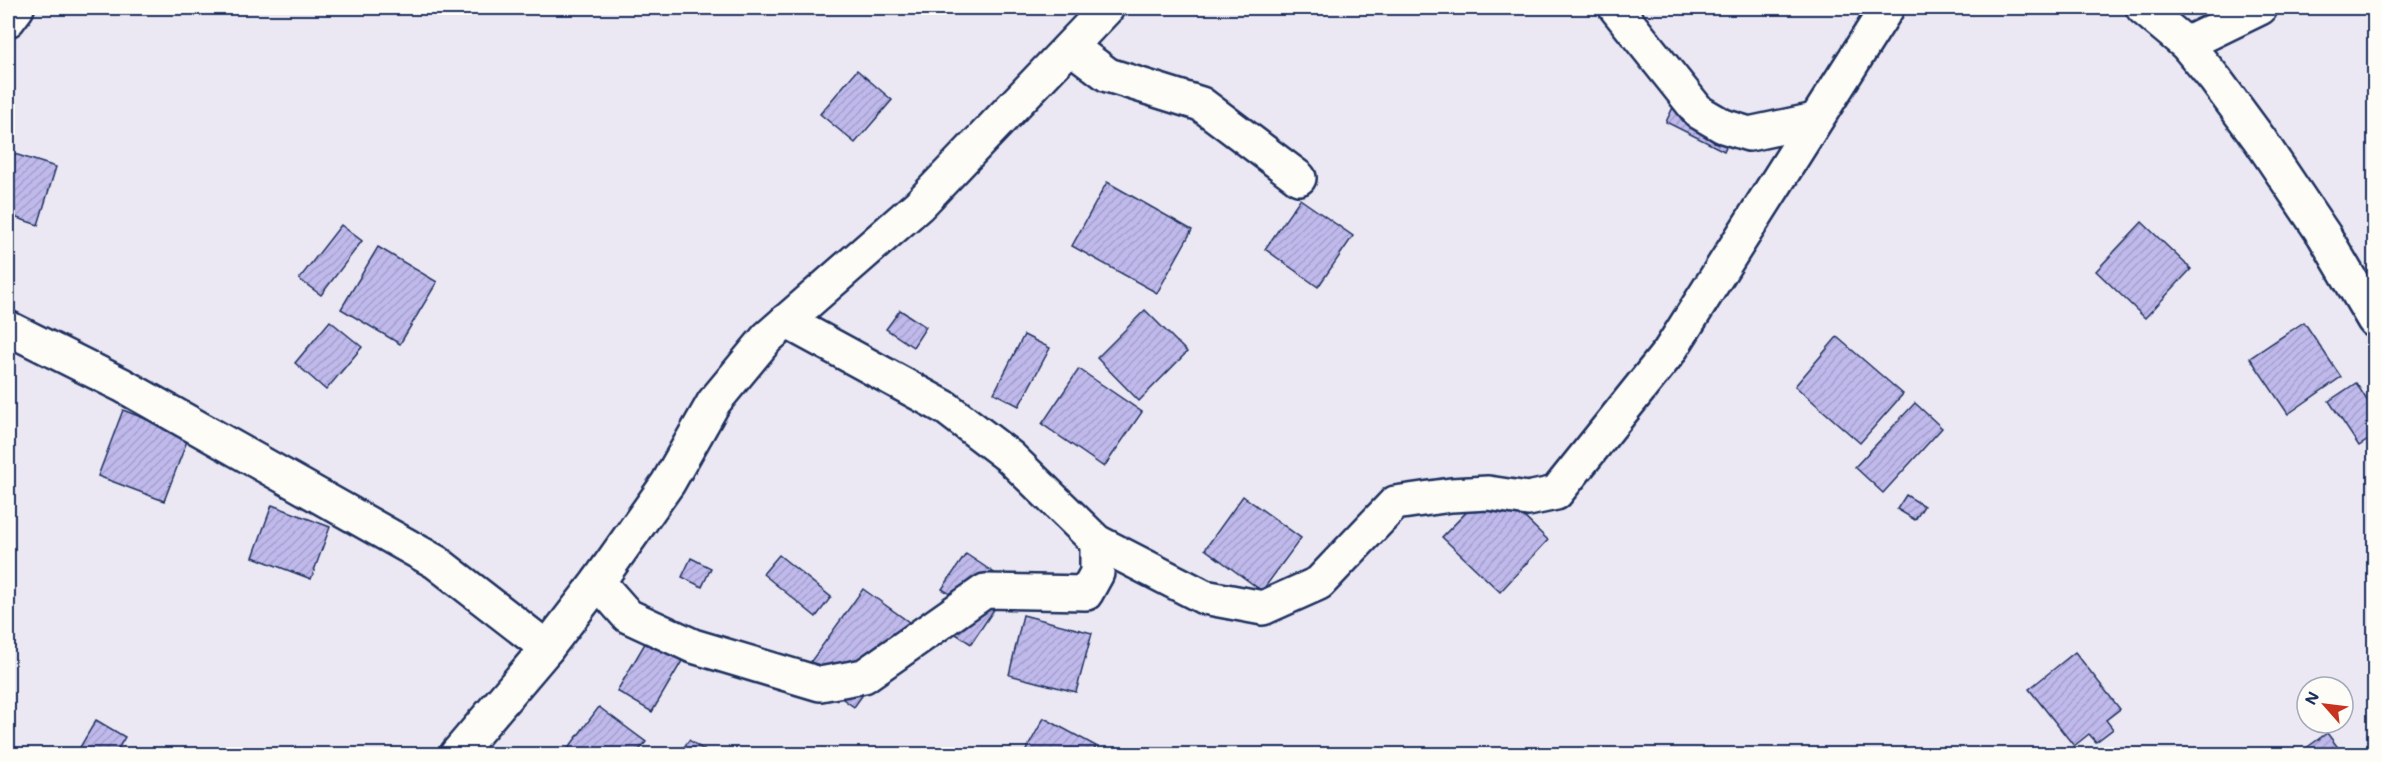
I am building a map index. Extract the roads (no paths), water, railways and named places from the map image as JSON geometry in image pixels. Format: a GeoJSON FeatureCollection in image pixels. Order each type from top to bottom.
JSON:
{"type":"FeatureCollection","features":[{"type":"Feature","properties":{"kind":"street"},"geometry":{"type":"LineString","coordinates":[[8,20],[17,8]]}},
{"type":"Feature","properties":{"kind":"street"},"geometry":{"type":"LineString","coordinates":[[457,754],[598,582],[668,483],[714,402],[767,338],[919,205],[1107,8]]}},
{"type":"Feature","properties":{"kind":"street"},"geometry":{"type":"LineString","coordinates":[[1616,8],[1699,112],[1723,126],[1749,134],[1815,120]]}},
{"type":"Feature","properties":{"kind":"street"},"geometry":{"type":"LineString","coordinates":[[786,321],[946,408],[1010,457],[1097,542],[1204,597],[1263,608],[1319,584],[1395,503],[1451,495],[1488,493],[1528,499],[1556,493],[1669,352],[1887,8]]}},
{"type":"Feature","properties":{"kind":"street"},"geometry":{"type":"LineString","coordinates":[[2143,8],[2186,44],[2260,140],[2324,235],[2374,320]]}},
{"type":"Feature","properties":{"kind":"street"},"geometry":{"type":"LineString","coordinates":[[2186,44],[2260,8]]}},
{"type":"Feature","properties":{"kind":"street"},"geometry":{"type":"LineString","coordinates":[[1071,47],[1108,75],[1201,104],[1299,178]]}},
{"type":"Feature","properties":{"kind":"street"},"geometry":{"type":"LineString","coordinates":[[8,328],[132,391],[436,562],[546,648]]}},
{"type":"Feature","properties":{"kind":"street"},"geometry":{"type":"LineString","coordinates":[[598,582],[628,616],[693,646],[820,684],[864,676],[985,591],[1086,593],[1097,573],[1097,542]]}}]}
